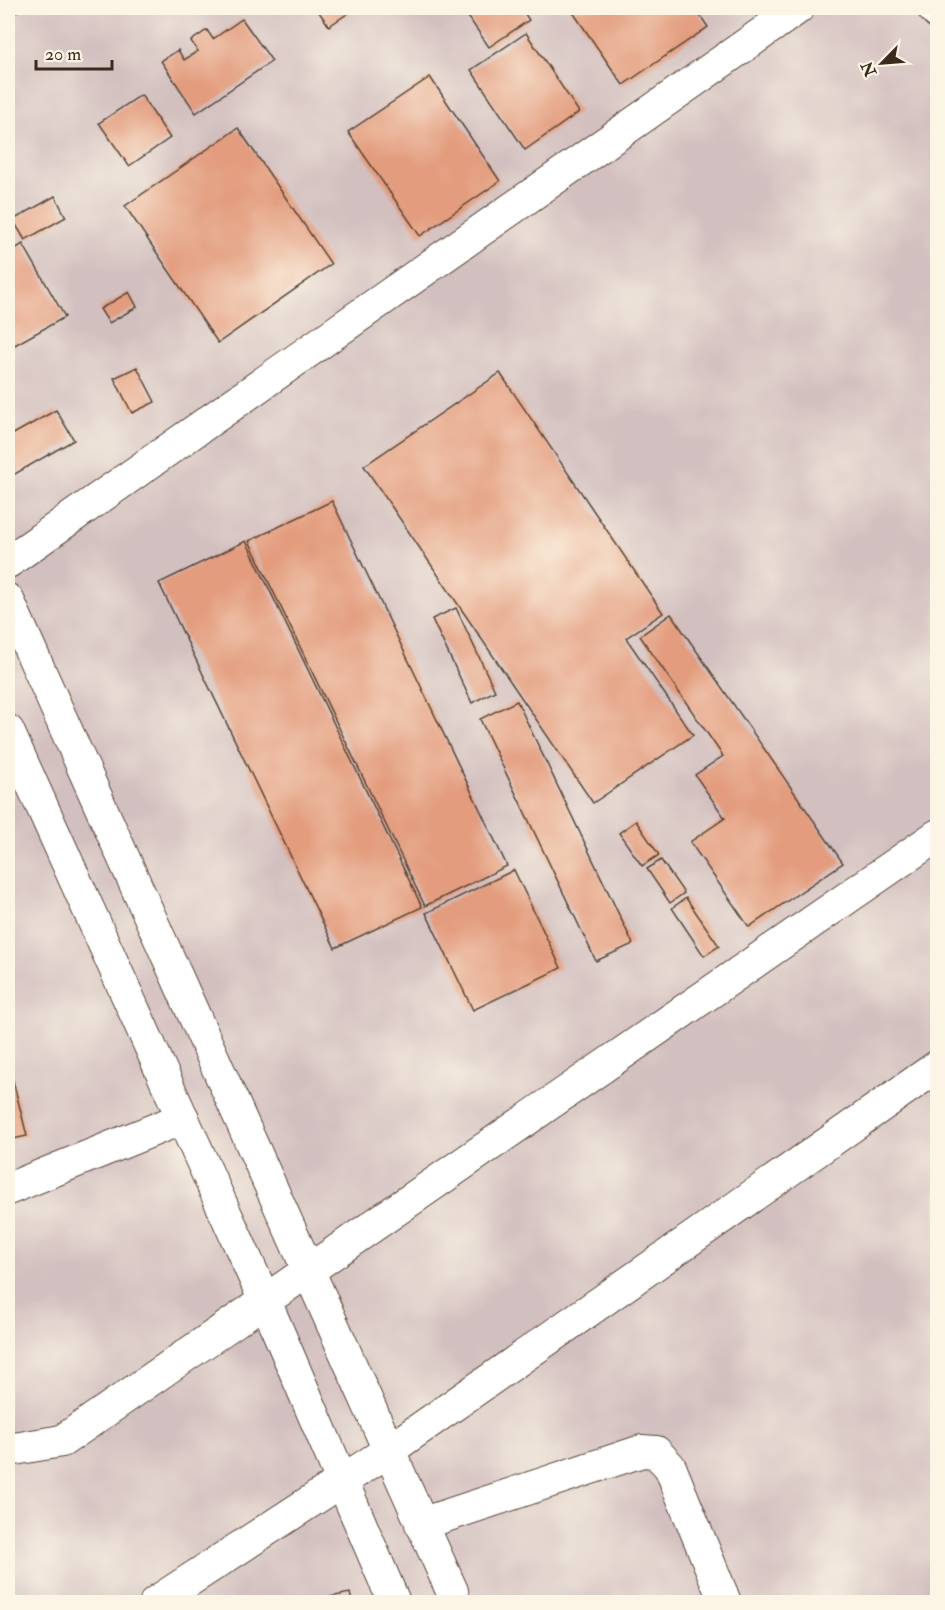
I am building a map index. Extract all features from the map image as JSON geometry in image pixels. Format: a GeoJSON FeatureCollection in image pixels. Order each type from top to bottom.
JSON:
{"type":"FeatureCollection","features":[{"type":"Feature","properties":{"kind":"street"},"geometry":{"type":"LineString","coordinates":[[8,562],[798,8]]}},
{"type":"Feature","properties":{"kind":"street"},"geometry":{"type":"LineString","coordinates":[[933,8],[938,13]]}},
{"type":"Feature","properties":{"kind":"street"},"geometry":{"type":"LineString","coordinates":[[8,600],[307,1272],[452,1591],[454,1602]]}},
{"type":"Feature","properties":{"kind":"street"},"geometry":{"type":"LineString","coordinates":[[8,731],[265,1301],[394,1602]]}},
{"type":"Feature","properties":{"kind":"street"},"geometry":{"type":"LineString","coordinates":[[8,1450],[62,1441],[938,834]]}},
{"type":"Feature","properties":{"kind":"street"},"geometry":{"type":"LineString","coordinates":[[156,1602],[388,1451],[938,1066]]}},
{"type":"Feature","properties":{"kind":"street"},"geometry":{"type":"LineString","coordinates":[[10,1180],[183,1119]]}},
{"type":"Feature","properties":{"kind":"street"},"geometry":{"type":"LineString","coordinates":[[421,1524],[642,1451],[656,1452],[670,1467],[725,1602]]}},
{"type":"Feature","properties":{"kind":"shaded area"},"geometry":{"type":"Polygon","coordinates":[[[8,8],[937,8],[937,1602],[8,1602],[8,8]]]}},
{"type":"Feature","properties":{"kind":"building"},"geometry":{"type":"Polygon","coordinates":[[[8,8],[22,8],[10,16],[8,8]]]}},
{"type":"Feature","properties":{"kind":"building"},"geometry":{"type":"Polygon","coordinates":[[[316,8],[356,8],[329,26],[316,8]]]}},
{"type":"Feature","properties":{"kind":"building"},"geometry":{"type":"Polygon","coordinates":[[[462,8],[521,8],[529,20],[489,47],[462,8]]]}},
{"type":"Feature","properties":{"kind":"building"},"geometry":{"type":"Polygon","coordinates":[[[570,8],[695,8],[708,27],[623,85],[570,8]]]}},
{"type":"Feature","properties":{"kind":"building"},"geometry":{"type":"Polygon","coordinates":[[[242,19],[272,61],[196,113],[161,61],[178,50],[184,60],[198,51],[191,41],[207,30],[213,39],[242,19]]]}},
{"type":"Feature","properties":{"kind":"building"},"geometry":{"type":"Polygon","coordinates":[[[526,33],[579,112],[525,150],[471,70],[526,33]]]}},
{"type":"Feature","properties":{"kind":"building"},"geometry":{"type":"Polygon","coordinates":[[[430,77],[500,181],[420,236],[348,132],[430,77]]]}},
{"type":"Feature","properties":{"kind":"building"},"geometry":{"type":"Polygon","coordinates":[[[141,95],[170,138],[129,166],[99,123],[141,95]]]}},
{"type":"Feature","properties":{"kind":"building"},"geometry":{"type":"Polygon","coordinates":[[[238,128],[331,264],[218,343],[125,206],[238,128]]]}},
{"type":"Feature","properties":{"kind":"building"},"geometry":{"type":"Polygon","coordinates":[[[55,196],[66,217],[25,240],[13,220],[55,196]]]}},
{"type":"Feature","properties":{"kind":"building"},"geometry":{"type":"Polygon","coordinates":[[[23,244],[65,317],[13,346],[8,336],[8,253],[23,244]]]}},
{"type":"Feature","properties":{"kind":"building"},"geometry":{"type":"Polygon","coordinates":[[[129,292],[137,307],[109,323],[100,309],[129,292]]]}},
{"type":"Feature","properties":{"kind":"building"},"geometry":{"type":"Polygon","coordinates":[[[137,367],[155,402],[132,413],[114,378],[137,367]]]}},
{"type":"Feature","properties":{"kind":"building"},"geometry":{"type":"Polygon","coordinates":[[[500,373],[663,613],[626,638],[693,735],[593,803],[364,466],[500,373]]]}},
{"type":"Feature","properties":{"kind":"building"},"geometry":{"type":"Polygon","coordinates":[[[56,410],[74,440],[8,478],[8,437],[56,410]]]}},
{"type":"Feature","properties":{"kind":"building"},"geometry":{"type":"Polygon","coordinates":[[[332,501],[507,866],[425,906],[249,541],[332,501]]]}},
{"type":"Feature","properties":{"kind":"building"},"geometry":{"type":"Polygon","coordinates":[[[246,541],[422,907],[335,948],[159,583],[246,541]]]}},
{"type":"Feature","properties":{"kind":"building"},"geometry":{"type":"Polygon","coordinates":[[[456,608],[495,691],[472,703],[432,619],[456,608]]]}},
{"type":"Feature","properties":{"kind":"building"},"geometry":{"type":"Polygon","coordinates":[[[671,614],[843,863],[749,927],[690,842],[725,818],[695,775],[723,756],[640,636],[671,614]]]}},
{"type":"Feature","properties":{"kind":"building"},"geometry":{"type":"Polygon","coordinates":[[[517,701],[633,944],[596,961],[480,719],[517,701]]]}},
{"type":"Feature","properties":{"kind":"building"},"geometry":{"type":"Polygon","coordinates":[[[636,821],[659,855],[642,866],[619,833],[636,821]]]}},
{"type":"Feature","properties":{"kind":"building"},"geometry":{"type":"Polygon","coordinates":[[[661,860],[684,893],[670,903],[647,869],[661,860]]]}},
{"type":"Feature","properties":{"kind":"building"},"geometry":{"type":"Polygon","coordinates":[[[514,870],[561,968],[473,1010],[426,913],[514,870]]]}},
{"type":"Feature","properties":{"kind":"building"},"geometry":{"type":"Polygon","coordinates":[[[686,898],[719,946],[704,956],[672,908],[686,898]]]}},
{"type":"Feature","properties":{"kind":"building"},"geometry":{"type":"Polygon","coordinates":[[[8,1061],[27,1136],[8,1140],[8,1061]]]}},
{"type":"Feature","properties":{"kind":"building"},"geometry":{"type":"Polygon","coordinates":[[[350,1593],[352,1602],[313,1602],[313,1600],[350,1593]]]}}]}
